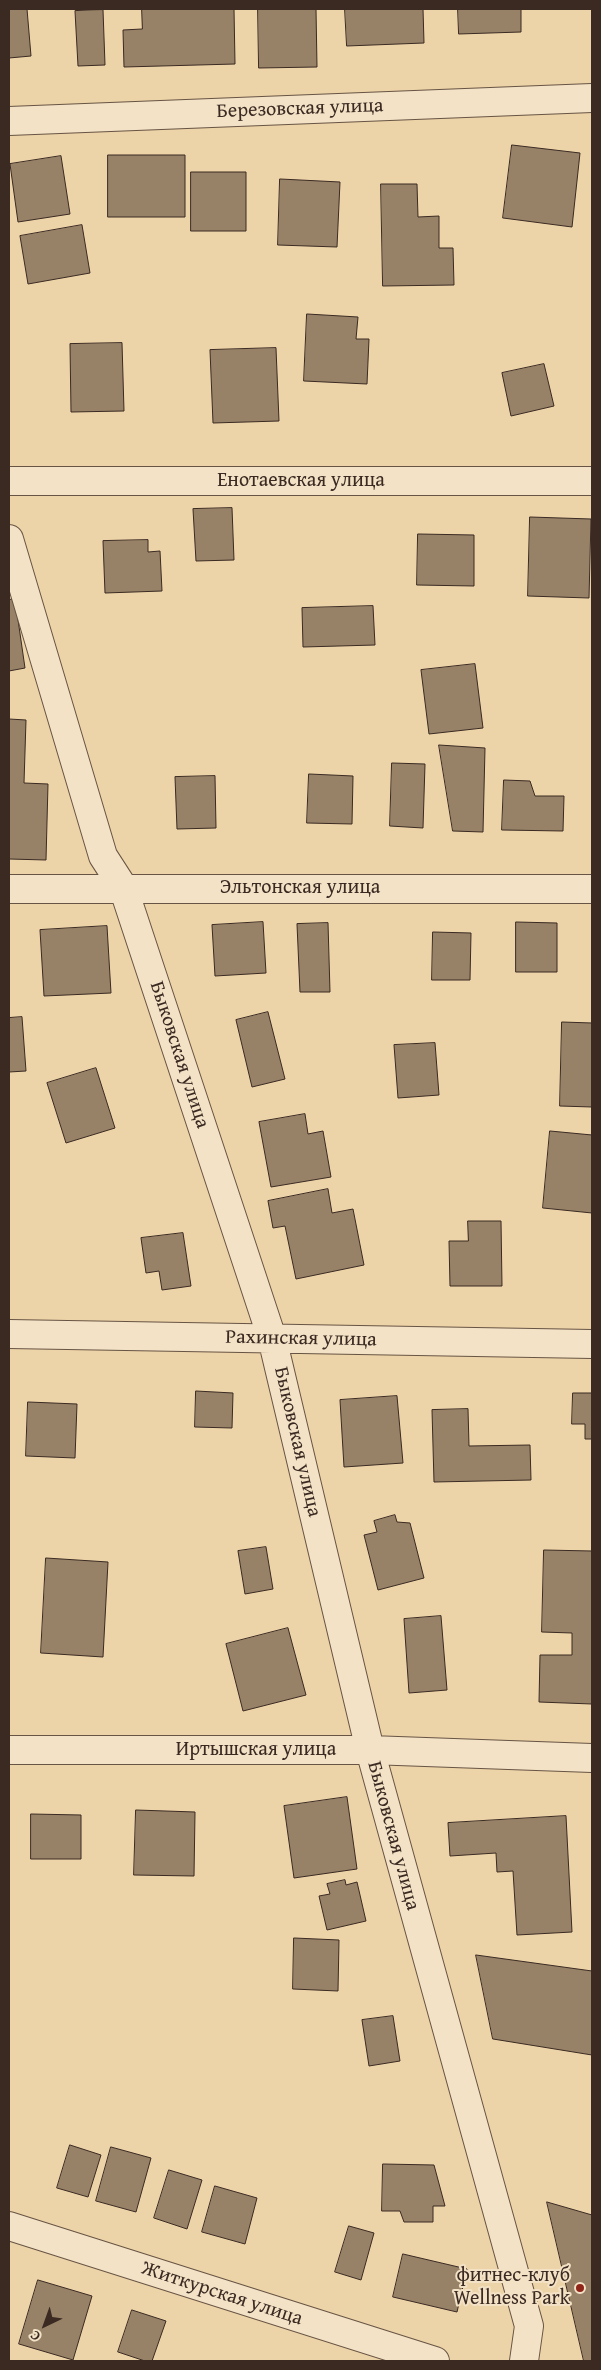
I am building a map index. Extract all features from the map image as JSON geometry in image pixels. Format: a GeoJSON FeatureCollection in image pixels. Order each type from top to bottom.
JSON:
{"type":"FeatureCollection","features":[{"type":"Feature","properties":{"kind":"street","name":"Березовская улица"},"geometry":{"type":"LineString","coordinates":[[9,121],[592,98]]}},
{"type":"Feature","properties":{"kind":"street","name":"Енотаевская улица"},"geometry":{"type":"LineString","coordinates":[[9,481],[592,481]]}},
{"type":"Feature","properties":{"kind":"street","name":"Быковская улица"},"geometry":{"type":"LineString","coordinates":[[9,539],[103,856],[123,887],[272,1338],[370,1750],[529,2326],[524,2361]]}},
{"type":"Feature","properties":{"kind":"street","name":"Эльтонская улица"},"geometry":{"type":"LineString","coordinates":[[9,889],[123,887],[592,889]]}},
{"type":"Feature","properties":{"kind":"street","name":"Рахинская улица"},"geometry":{"type":"LineString","coordinates":[[9,1334],[592,1344]]}},
{"type":"Feature","properties":{"kind":"street","name":"Иртышская улица"},"geometry":{"type":"LineString","coordinates":[[9,1750],[370,1750],[592,1758]]}},
{"type":"Feature","properties":{"kind":"street","name":"Житкурская улица"},"geometry":{"type":"LineString","coordinates":[[9,2226],[435,2361]]}},
{"type":"Feature","properties":{"kind":"building"},"geometry":{"type":"Polygon","coordinates":[[[9,9],[27,9],[31,56],[9,58],[9,9]]]}},
{"type":"Feature","properties":{"kind":"building"},"geometry":{"type":"Polygon","coordinates":[[[142,9],[234,9],[235,64],[124,67],[123,30],[142,29],[142,9]]]}},
{"type":"Feature","properties":{"kind":"building"},"geometry":{"type":"Polygon","coordinates":[[[258,9],[316,9],[317,67],[259,68],[258,9]]]}},
{"type":"Feature","properties":{"kind":"building"},"geometry":{"type":"Polygon","coordinates":[[[345,9],[423,9],[424,43],[347,46],[345,9]]]}},
{"type":"Feature","properties":{"kind":"building"},"geometry":{"type":"Polygon","coordinates":[[[458,9],[521,9],[521,32],[459,34],[458,9]]]}},
{"type":"Feature","properties":{"kind":"building"},"geometry":{"type":"Polygon","coordinates":[[[103,10],[105,65],[78,66],[75,11],[103,10]]]}},
{"type":"Feature","properties":{"kind":"building"},"geometry":{"type":"Polygon","coordinates":[[[512,145],[580,153],[572,227],[503,218],[512,145]]]}},
{"type":"Feature","properties":{"kind":"building"},"geometry":{"type":"Polygon","coordinates":[[[108,155],[185,155],[185,217],[108,217],[108,155]]]}},
{"type":"Feature","properties":{"kind":"building"},"geometry":{"type":"Polygon","coordinates":[[[61,156],[70,214],[18,222],[10,164],[61,156]]]}},
{"type":"Feature","properties":{"kind":"building"},"geometry":{"type":"Polygon","coordinates":[[[191,172],[246,172],[246,231],[191,231],[191,172]]]}},
{"type":"Feature","properties":{"kind":"building"},"geometry":{"type":"Polygon","coordinates":[[[280,179],[340,182],[337,247],[278,245],[280,179]]]}},
{"type":"Feature","properties":{"kind":"building"},"geometry":{"type":"Polygon","coordinates":[[[381,184],[417,184],[418,217],[439,216],[439,248],[453,248],[454,285],[383,286],[381,184]]]}},
{"type":"Feature","properties":{"kind":"building"},"geometry":{"type":"Polygon","coordinates":[[[82,225],[90,273],[28,284],[20,236],[82,225]]]}},
{"type":"Feature","properties":{"kind":"building"},"geometry":{"type":"Polygon","coordinates":[[[307,314],[358,317],[356,339],[369,339],[367,384],[304,381],[307,314]]]}},
{"type":"Feature","properties":{"kind":"building"},"geometry":{"type":"Polygon","coordinates":[[[122,343],[124,411],[71,412],[70,344],[122,343]]]}},
{"type":"Feature","properties":{"kind":"building"},"geometry":{"type":"Polygon","coordinates":[[[276,348],[279,421],[213,423],[210,350],[276,348]]]}},
{"type":"Feature","properties":{"kind":"building"},"geometry":{"type":"Polygon","coordinates":[[[544,364],[554,406],[511,416],[502,373],[544,364]]]}},
{"type":"Feature","properties":{"kind":"building"},"geometry":{"type":"Polygon","coordinates":[[[232,508],[234,560],[196,561],[193,509],[232,508]]]}},
{"type":"Feature","properties":{"kind":"building"},"geometry":{"type":"Polygon","coordinates":[[[530,517],[591,519],[589,598],[528,596],[530,517]]]}},
{"type":"Feature","properties":{"kind":"building"},"geometry":{"type":"Polygon","coordinates":[[[418,534],[474,535],[474,586],[417,585],[418,534]]]}},
{"type":"Feature","properties":{"kind":"building"},"geometry":{"type":"Polygon","coordinates":[[[148,540],[148,552],[160,551],[162,591],[105,593],[103,541],[148,540]]]}},
{"type":"Feature","properties":{"kind":"building"},"geometry":{"type":"Polygon","coordinates":[[[15,599],[25,668],[9,671],[9,600],[15,599]]]}},
{"type":"Feature","properties":{"kind":"building"},"geometry":{"type":"Polygon","coordinates":[[[373,606],[375,645],[303,647],[302,608],[373,606]]]}},
{"type":"Feature","properties":{"kind":"building"},"geometry":{"type":"Polygon","coordinates":[[[475,664],[483,728],[429,734],[421,670],[475,664]]]}},
{"type":"Feature","properties":{"kind":"building"},"geometry":{"type":"Polygon","coordinates":[[[9,719],[26,720],[24,783],[48,784],[46,860],[9,859],[9,719]]]}},
{"type":"Feature","properties":{"kind":"building"},"geometry":{"type":"Polygon","coordinates":[[[439,745],[485,748],[483,832],[453,831],[439,745]]]}},
{"type":"Feature","properties":{"kind":"building"},"geometry":{"type":"Polygon","coordinates":[[[392,763],[425,764],[423,828],[390,826],[392,763]]]}},
{"type":"Feature","properties":{"kind":"building"},"geometry":{"type":"Polygon","coordinates":[[[309,774],[353,776],[352,824],[307,823],[309,774]]]}},
{"type":"Feature","properties":{"kind":"building"},"geometry":{"type":"Polygon","coordinates":[[[215,776],[216,828],[177,829],[175,777],[215,776]]]}},
{"type":"Feature","properties":{"kind":"building"},"geometry":{"type":"Polygon","coordinates":[[[504,780],[530,781],[535,796],[564,796],[563,831],[502,830],[504,780]]]}},
{"type":"Feature","properties":{"kind":"building"},"geometry":{"type":"Polygon","coordinates":[[[263,922],[266,973],[215,976],[212,925],[263,922]]]}},
{"type":"Feature","properties":{"kind":"building"},"geometry":{"type":"Polygon","coordinates":[[[516,922],[557,923],[557,972],[516,972],[516,922]]]}},
{"type":"Feature","properties":{"kind":"building"},"geometry":{"type":"Polygon","coordinates":[[[328,923],[330,992],[300,992],[297,924],[328,923]]]}},
{"type":"Feature","properties":{"kind":"building"},"geometry":{"type":"Polygon","coordinates":[[[107,926],[111,993],[44,996],[40,930],[107,926]]]}},
{"type":"Feature","properties":{"kind":"building"},"geometry":{"type":"Polygon","coordinates":[[[433,932],[471,933],[470,980],[432,980],[433,932]]]}},
{"type":"Feature","properties":{"kind":"building"},"geometry":{"type":"Polygon","coordinates":[[[268,1012],[285,1079],[252,1087],[236,1020],[268,1012]]]}},
{"type":"Feature","properties":{"kind":"building"},"geometry":{"type":"Polygon","coordinates":[[[22,1017],[26,1071],[9,1072],[9,1018],[22,1017]]]}},
{"type":"Feature","properties":{"kind":"building"},"geometry":{"type":"Polygon","coordinates":[[[562,1022],[592,1023],[592,1107],[560,1106],[562,1022]]]}},
{"type":"Feature","properties":{"kind":"building"},"geometry":{"type":"Polygon","coordinates":[[[435,1043],[439,1095],[398,1098],[394,1045],[435,1043]]]}},
{"type":"Feature","properties":{"kind":"building"},"geometry":{"type":"Polygon","coordinates":[[[96,1068],[115,1128],[66,1143],[47,1083],[96,1068]]]}},
{"type":"Feature","properties":{"kind":"building"},"geometry":{"type":"Polygon","coordinates":[[[305,1114],[308,1134],[323,1131],[331,1177],[271,1187],[259,1122],[305,1114]]]}},
{"type":"Feature","properties":{"kind":"building"},"geometry":{"type":"Polygon","coordinates":[[[550,1131],[592,1135],[592,1213],[543,1208],[550,1131]]]}},
{"type":"Feature","properties":{"kind":"building"},"geometry":{"type":"Polygon","coordinates":[[[328,1189],[332,1213],[353,1209],[364,1265],[296,1279],[285,1226],[273,1228],[268,1201],[328,1189]]]}},
{"type":"Feature","properties":{"kind":"building"},"geometry":{"type":"Polygon","coordinates":[[[468,1221],[501,1221],[502,1286],[450,1286],[449,1241],[468,1241],[468,1221]]]}},
{"type":"Feature","properties":{"kind":"building"},"geometry":{"type":"Polygon","coordinates":[[[183,1233],[191,1286],[162,1290],[159,1271],[146,1273],[141,1238],[183,1233]]]}},
{"type":"Feature","properties":{"kind":"building"},"geometry":{"type":"Polygon","coordinates":[[[196,1391],[233,1393],[232,1428],[195,1427],[196,1391]]]}},
{"type":"Feature","properties":{"kind":"building"},"geometry":{"type":"Polygon","coordinates":[[[573,1393],[592,1393],[592,1439],[585,1439],[585,1424],[572,1424],[573,1393]]]}},
{"type":"Feature","properties":{"kind":"building"},"geometry":{"type":"Polygon","coordinates":[[[397,1396],[403,1463],[344,1467],[340,1400],[397,1396]]]}},
{"type":"Feature","properties":{"kind":"building"},"geometry":{"type":"Polygon","coordinates":[[[28,1402],[77,1404],[75,1458],[26,1456],[28,1402]]]}},
{"type":"Feature","properties":{"kind":"building"},"geometry":{"type":"Polygon","coordinates":[[[468,1409],[469,1446],[530,1445],[531,1480],[434,1482],[432,1410],[468,1409]]]}},
{"type":"Feature","properties":{"kind":"building"},"geometry":{"type":"Polygon","coordinates":[[[395,1515],[397,1522],[410,1523],[424,1578],[378,1590],[364,1535],[377,1532],[374,1521],[395,1515]]]}},
{"type":"Feature","properties":{"kind":"building"},"geometry":{"type":"Polygon","coordinates":[[[266,1547],[273,1589],[245,1594],[238,1551],[266,1547]]]}},
{"type":"Feature","properties":{"kind":"building"},"geometry":{"type":"Polygon","coordinates":[[[544,1550],[592,1551],[592,1704],[539,1702],[540,1655],[572,1655],[572,1633],[542,1632],[544,1550]]]}},
{"type":"Feature","properties":{"kind":"building"},"geometry":{"type":"Polygon","coordinates":[[[46,1558],[108,1562],[103,1657],[41,1653],[46,1558]]]}},
{"type":"Feature","properties":{"kind":"building"},"geometry":{"type":"Polygon","coordinates":[[[441,1616],[447,1690],[409,1693],[404,1619],[441,1616]]]}},
{"type":"Feature","properties":{"kind":"building"},"geometry":{"type":"Polygon","coordinates":[[[288,1628],[306,1695],[243,1711],[226,1644],[288,1628]]]}},
{"type":"Feature","properties":{"kind":"building"},"geometry":{"type":"Polygon","coordinates":[[[347,1797],[357,1869],[294,1878],[284,1806],[347,1797]]]}},
{"type":"Feature","properties":{"kind":"building"},"geometry":{"type":"Polygon","coordinates":[[[136,1810],[195,1812],[194,1876],[134,1875],[136,1810]]]}},
{"type":"Feature","properties":{"kind":"building"},"geometry":{"type":"Polygon","coordinates":[[[31,1814],[81,1815],[81,1859],[31,1859],[31,1814]]]}},
{"type":"Feature","properties":{"kind":"building"},"geometry":{"type":"Polygon","coordinates":[[[566,1816],[572,1932],[517,1935],[513,1871],[497,1872],[496,1853],[450,1856],[448,1823],[566,1816]]]}},
{"type":"Feature","properties":{"kind":"building"},"geometry":{"type":"Polygon","coordinates":[[[345,1880],[346,1885],[357,1882],[366,1921],[327,1930],[319,1896],[330,1894],[327,1884],[345,1880]]]}},
{"type":"Feature","properties":{"kind":"building"},"geometry":{"type":"Polygon","coordinates":[[[294,1938],[339,1940],[338,1991],[293,1989],[294,1938]]]}},
{"type":"Feature","properties":{"kind":"building"},"geometry":{"type":"Polygon","coordinates":[[[476,1955],[592,1971],[592,2055],[493,2039],[476,1955]]]}},
{"type":"Feature","properties":{"kind":"building"},"geometry":{"type":"Polygon","coordinates":[[[393,2016],[400,2061],[369,2066],[362,2020],[393,2016]]]}},
{"type":"Feature","properties":{"kind":"building"},"geometry":{"type":"Polygon","coordinates":[[[70,2145],[101,2155],[88,2197],[57,2188],[70,2145]]]}},
{"type":"Feature","properties":{"kind":"building"},"geometry":{"type":"Polygon","coordinates":[[[111,2147],[151,2158],[136,2212],[96,2201],[111,2147]]]}},
{"type":"Feature","properties":{"kind":"building"},"geometry":{"type":"Polygon","coordinates":[[[383,2164],[434,2165],[445,2206],[433,2206],[433,2222],[404,2222],[400,2211],[382,2211],[383,2164]]]}},
{"type":"Feature","properties":{"kind":"building"},"geometry":{"type":"Polygon","coordinates":[[[169,2170],[202,2180],[187,2229],[154,2218],[169,2170]]]}},
{"type":"Feature","properties":{"kind":"building"},"geometry":{"type":"Polygon","coordinates":[[[215,2186],[257,2198],[245,2244],[202,2232],[215,2186]]]}},
{"type":"Feature","properties":{"kind":"building","name":"фитнес-клуб Wellness Park"},"geometry":{"type":"Polygon","coordinates":[[[547,2202],[592,2215],[592,2361],[584,2361],[547,2202]]]}},
{"type":"Feature","properties":{"kind":"building"},"geometry":{"type":"Polygon","coordinates":[[[349,2226],[374,2233],[361,2280],[335,2272],[349,2226]]]}},
{"type":"Feature","properties":{"kind":"building"},"geometry":{"type":"Polygon","coordinates":[[[403,2254],[467,2269],[457,2312],[393,2297],[403,2254]]]}},
{"type":"Feature","properties":{"kind":"building"},"geometry":{"type":"Polygon","coordinates":[[[38,2280],[92,2296],[73,2360],[19,2344],[38,2280]]]}},
{"type":"Feature","properties":{"kind":"building"},"geometry":{"type":"Polygon","coordinates":[[[132,2310],[166,2321],[152,2361],[145,2361],[118,2352],[132,2310]]]}},
{"type":"Feature","properties":{"kind":"place","name":"фитнес-клуб Wellness Park"},"geometry":{"type":"Point","coordinates":[580,2288]}}]}
